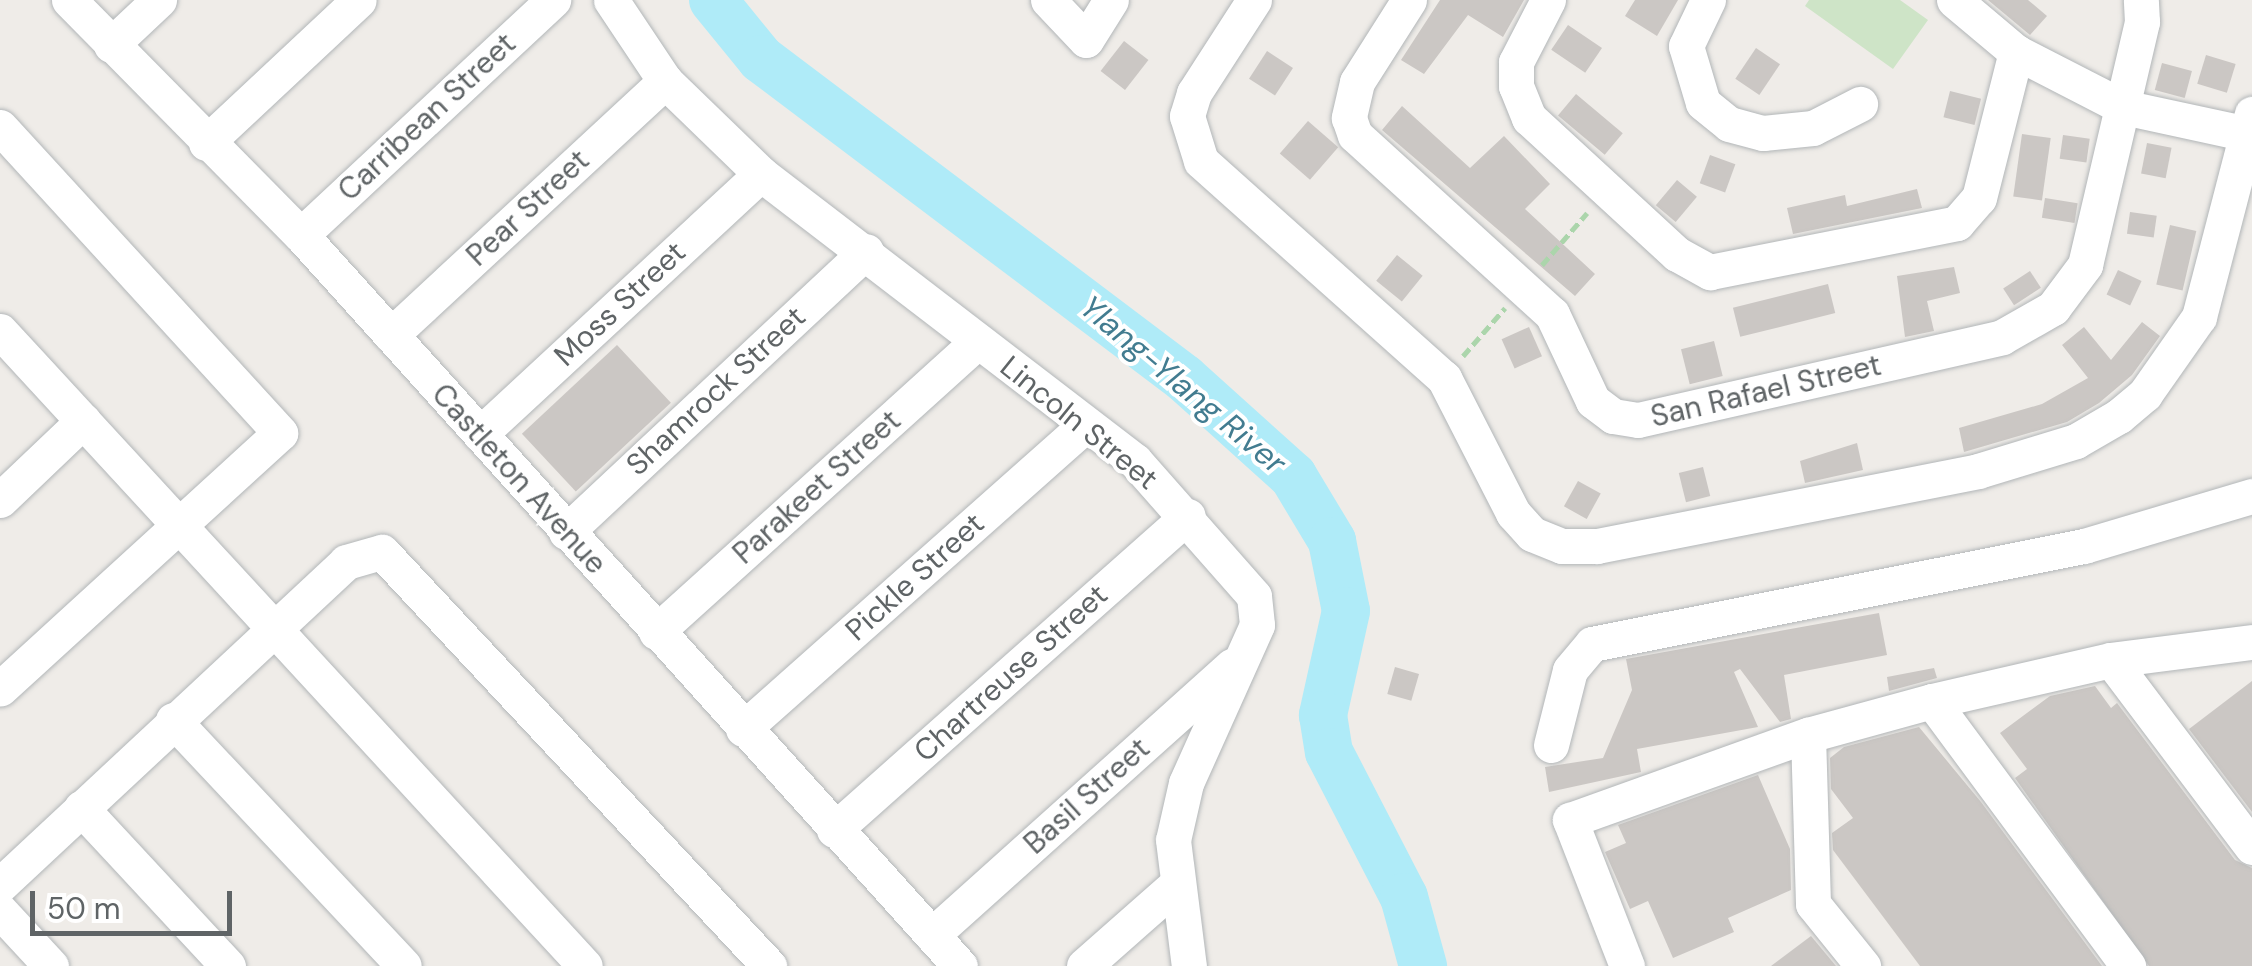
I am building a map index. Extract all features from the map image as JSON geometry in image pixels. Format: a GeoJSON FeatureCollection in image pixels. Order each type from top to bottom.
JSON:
{"type":"FeatureCollection","features":[{"type":"Feature","properties":{"kind":"street","name":"Castleton Avenue"},"geometry":{"type":"LineString","coordinates":[[68,0],[301,235],[960,966]]}},
{"type":"Feature","properties":{"kind":"street"},"geometry":{"type":"LineString","coordinates":[[111,45],[159,0]]}},
{"type":"Feature","properties":{"kind":"street"},"geometry":{"type":"LineString","coordinates":[[206,143],[359,0]]}},
{"type":"Feature","properties":{"kind":"street","name":"Carribean Street"},"geometry":{"type":"LineString","coordinates":[[301,235],[553,0]]}},
{"type":"Feature","properties":{"kind":"street","name":"Lincoln Street"},"geometry":{"type":"LineString","coordinates":[[611,0],[665,81],[761,174],[1086,424],[1188,516],[1254,596],[1257,624],[1186,783],[1173,840],[1188,966]]}},
{"type":"Feature","properties":{"kind":"street"},"geometry":{"type":"LineString","coordinates":[[1048,0],[1086,40],[1111,0]]}},
{"type":"Feature","properties":{"kind":"street"},"geometry":{"type":"LineString","coordinates":[[1254,0],[1194,94],[1187,116],[1201,161],[1444,378],[1514,513],[1532,534],[1562,546],[1596,546],[1978,471],[2062,446],[2104,424],[2145,394],[2199,317],[2250,128],[2123,107],[2016,52],[1954,0]]}},
{"type":"Feature","properties":{"kind":"street","name":"San Rafael Street"},"geometry":{"type":"LineString","coordinates":[[1408,0],[1357,82],[1348,118],[1355,135],[1366,152],[1552,314],[1594,401],[1613,416],[1638,420],[2002,337],[2028,325],[2062,300],[2085,265],[2123,107],[2141,0]]}},
{"type":"Feature","properties":{"kind":"street"},"geometry":{"type":"LineString","coordinates":[[1548,0],[1516,62],[1516,86],[1528,118],[1677,254],[1710,272],[1958,223],[1980,198],[2016,52]]}},
{"type":"Feature","properties":{"kind":"street"},"geometry":{"type":"LineString","coordinates":[[1708,0],[1686,46],[1688,60],[1703,103],[1728,124],[1763,132],[1813,128],[1860,104]]}},
{"type":"Feature","properties":{"kind":"street","name":"Pear Street"},"geometry":{"type":"LineString","coordinates":[[391,335],[665,81]]}},
{"type":"Feature","properties":{"kind":"street"},"geometry":{"type":"LineString","coordinates":[[0,128],[280,433],[176,523],[0,689]]}},
{"type":"Feature","properties":{"kind":"street","name":"Moss Street"},"geometry":{"type":"LineString","coordinates":[[480,434],[761,174]]}},
{"type":"Feature","properties":{"kind":"street","name":"Shamrock Street"},"geometry":{"type":"LineString","coordinates":[[566,532],[866,251]]}},
{"type":"Feature","properties":{"kind":"street"},"geometry":{"type":"LineString","coordinates":[[0,331],[585,966]]}},
{"type":"Feature","properties":{"kind":"street","name":"Parakeet Street"},"geometry":{"type":"LineString","coordinates":[[656,632],[978,342]]}},
{"type":"Feature","properties":{"kind":"street"},"geometry":{"type":"LineString","coordinates":[[0,500],[83,421]]}},
{"type":"Feature","properties":{"kind":"street","name":"Pickle Street"},"geometry":{"type":"LineString","coordinates":[[743,729],[1086,424]]}},
{"type":"Feature","properties":{"kind":"street"},"geometry":{"type":"LineString","coordinates":[[1551,745],[1570,670],[1592,644],[2084,546],[2252,496]]}},
{"type":"Feature","properties":{"kind":"street","name":"Chartreuse Street"},"geometry":{"type":"LineString","coordinates":[[834,830],[1188,516]]}},
{"type":"Feature","properties":{"kind":"street"},"geometry":{"type":"LineString","coordinates":[[0,885],[346,562],[382,552],[769,966]]}},
{"type":"Feature","properties":{"kind":"street"},"geometry":{"type":"LineString","coordinates":[[1627,966],[1570,820],[1808,736],[1932,702],[2111,660],[2252,642]]}},
{"type":"Feature","properties":{"kind":"street","name":"Basil Street"},"geometry":{"type":"LineString","coordinates":[[932,936],[1242,657]]}},
{"type":"Feature","properties":{"kind":"street"},"geometry":{"type":"LineString","coordinates":[[2111,660],[2252,847]]}},
{"type":"Feature","properties":{"kind":"street"},"geometry":{"type":"LineString","coordinates":[[1932,702],[2128,966]]}},
{"type":"Feature","properties":{"kind":"street"},"geometry":{"type":"LineString","coordinates":[[173,720],[404,966]]}},
{"type":"Feature","properties":{"kind":"street"},"geometry":{"type":"LineString","coordinates":[[1808,736],[1814,904],[1863,966]]}},
{"type":"Feature","properties":{"kind":"street"},"geometry":{"type":"LineString","coordinates":[[81,808],[228,966]]}},
{"type":"Feature","properties":{"kind":"street"},"geometry":{"type":"LineString","coordinates":[[1084,966],[1176,885]]}},
{"type":"Feature","properties":{"kind":"street"},"geometry":{"type":"LineString","coordinates":[[0,911],[51,966]]}},
{"type":"Feature","properties":{"kind":"green space"},"geometry":{"type":"Polygon","coordinates":[[[1809,0],[1900,0],[1928,20],[1893,69],[1805,6],[1809,0]]]}},
{"type":"Feature","properties":{"kind":"building"},"geometry":{"type":"Polygon","coordinates":[[[1440,0],[1524,0],[1503,37],[1468,15],[1424,74],[1401,60],[1440,0]]]}},
{"type":"Feature","properties":{"kind":"building"},"geometry":{"type":"Polygon","coordinates":[[[1635,0],[1678,0],[1657,36],[1625,16],[1635,0]]]}},
{"type":"Feature","properties":{"kind":"building"},"geometry":{"type":"Polygon","coordinates":[[[1988,0],[2028,0],[2047,16],[2030,35],[1988,0]]]}},
{"type":"Feature","properties":{"kind":"building"},"geometry":{"type":"Polygon","coordinates":[[[1568,25],[1602,48],[1585,73],[1551,50],[1568,25]]]}},
{"type":"Feature","properties":{"kind":"building"},"geometry":{"type":"Polygon","coordinates":[[[1124,41],[1148,60],[1125,90],[1101,71],[1124,41]]]}},
{"type":"Feature","properties":{"kind":"building"},"geometry":{"type":"Polygon","coordinates":[[[1756,48],[1780,64],[1759,95],[1735,79],[1756,48]]]}},
{"type":"Feature","properties":{"kind":"building"},"geometry":{"type":"Polygon","coordinates":[[[1267,51],[1293,68],[1275,96],[1249,79],[1267,51]]]}},
{"type":"Feature","properties":{"kind":"building"},"geometry":{"type":"Polygon","coordinates":[[[2206,55],[2236,64],[2227,93],[2197,84],[2206,55]]]}},
{"type":"Feature","properties":{"kind":"building"},"geometry":{"type":"Polygon","coordinates":[[[2162,63],[2192,71],[2185,98],[2155,90],[2162,63]]]}},
{"type":"Feature","properties":{"kind":"building"},"geometry":{"type":"Polygon","coordinates":[[[1950,91],[1981,99],[1975,125],[1943,117],[1950,91]]]}},
{"type":"Feature","properties":{"kind":"building"},"geometry":{"type":"Polygon","coordinates":[[[1576,94],[1623,133],[1605,155],[1558,115],[1576,94]]]}},
{"type":"Feature","properties":{"kind":"building"},"geometry":{"type":"Polygon","coordinates":[[[1402,106],[1470,168],[1504,136],[1550,184],[1525,209],[1595,274],[1575,296],[1382,130],[1402,106]]]}},
{"type":"Feature","properties":{"kind":"building"},"geometry":{"type":"Polygon","coordinates":[[[1308,121],[1338,147],[1310,180],[1280,153],[1308,121]]]}},
{"type":"Feature","properties":{"kind":"building"},"geometry":{"type":"Polygon","coordinates":[[[2022,134],[2051,138],[2042,200],[2013,196],[2022,134]]]}},
{"type":"Feature","properties":{"kind":"building"},"geometry":{"type":"Polygon","coordinates":[[[2063,135],[2090,139],[2086,163],[2060,159],[2063,135]]]}},
{"type":"Feature","properties":{"kind":"building"},"geometry":{"type":"Polygon","coordinates":[[[2147,143],[2172,148],[2166,178],[2141,173],[2147,143]]]}},
{"type":"Feature","properties":{"kind":"building"},"geometry":{"type":"Polygon","coordinates":[[[1710,155],[1735,164],[1725,192],[1700,183],[1710,155]]]}},
{"type":"Feature","properties":{"kind":"building"},"geometry":{"type":"Polygon","coordinates":[[[1677,180],[1697,197],[1676,222],[1656,205],[1677,180]]]}},
{"type":"Feature","properties":{"kind":"building"},"geometry":{"type":"Polygon","coordinates":[[[1917,189],[1922,208],[1793,234],[1787,208],[1845,195],[1847,206],[1917,189]]]}},
{"type":"Feature","properties":{"kind":"building"},"geometry":{"type":"Polygon","coordinates":[[[2045,198],[2078,203],[2074,223],[2042,218],[2045,198]]]}},
{"type":"Feature","properties":{"kind":"building"},"geometry":{"type":"Polygon","coordinates":[[[2130,212],[2157,216],[2154,238],[2127,234],[2130,212]]]}},
{"type":"Feature","properties":{"kind":"building"},"geometry":{"type":"Polygon","coordinates":[[[2170,225],[2196,231],[2183,291],[2156,284],[2170,225]]]}},
{"type":"Feature","properties":{"kind":"building"},"geometry":{"type":"Polygon","coordinates":[[[1397,255],[1423,276],[1402,301],[1376,281],[1397,255]]]}},
{"type":"Feature","properties":{"kind":"building"},"geometry":{"type":"Polygon","coordinates":[[[1954,267],[1960,293],[1927,301],[1934,331],[1905,337],[1897,276],[1954,267]]]}},
{"type":"Feature","properties":{"kind":"building"},"geometry":{"type":"Polygon","coordinates":[[[2118,270],[2142,281],[2130,305],[2107,294],[2118,270]]]}},
{"type":"Feature","properties":{"kind":"building"},"geometry":{"type":"Polygon","coordinates":[[[2030,271],[2041,288],[2014,305],[2003,288],[2030,271]]]}},
{"type":"Feature","properties":{"kind":"building"},"geometry":{"type":"Polygon","coordinates":[[[1828,284],[1835,313],[1740,337],[1733,308],[1828,284]]]}},
{"type":"Feature","properties":{"kind":"building"},"geometry":{"type":"Polygon","coordinates":[[[2142,322],[2160,336],[2132,375],[2099,403],[2067,422],[1964,452],[1959,428],[2042,404],[2088,378],[2062,345],[2084,327],[2111,360],[2142,322]]]}},
{"type":"Feature","properties":{"kind":"building"},"geometry":{"type":"Polygon","coordinates":[[[1529,327],[1542,356],[1515,368],[1502,339],[1529,327]]]}},
{"type":"Feature","properties":{"kind":"building"},"geometry":{"type":"Polygon","coordinates":[[[1714,341],[1723,376],[1690,384],[1681,349],[1714,341]]]}},
{"type":"Feature","properties":{"kind":"building"},"geometry":{"type":"Polygon","coordinates":[[[617,345],[671,403],[576,491],[522,434],[617,345]]]}},
{"type":"Feature","properties":{"kind":"building"},"geometry":{"type":"Polygon","coordinates":[[[1857,443],[1863,470],[1805,483],[1800,461],[1857,443]]]}},
{"type":"Feature","properties":{"kind":"building"},"geometry":{"type":"Polygon","coordinates":[[[1703,467],[1710,496],[1686,502],[1679,473],[1703,467]]]}},
{"type":"Feature","properties":{"kind":"building"},"geometry":{"type":"Polygon","coordinates":[[[1578,481],[1601,494],[1587,519],[1564,506],[1578,481]]]}},
{"type":"Feature","properties":{"kind":"building"},"geometry":{"type":"Polygon","coordinates":[[[1879,613],[1887,655],[1784,675],[1791,719],[1780,722],[1740,669],[1734,672],[1758,727],[1637,749],[1641,772],[1549,792],[1545,767],[1603,758],[1632,690],[1626,659],[1879,613]]]}},
{"type":"Feature","properties":{"kind":"building"},"geometry":{"type":"Polygon","coordinates":[[[1395,667],[1419,674],[1411,701],[1387,694],[1395,667]]]}},
{"type":"Feature","properties":{"kind":"building"},"geometry":{"type":"Polygon","coordinates":[[[1934,668],[1937,678],[1889,691],[1887,677],[1934,668]]]}},
{"type":"Feature","properties":{"kind":"building"},"geometry":{"type":"Polygon","coordinates":[[[2252,681],[2252,812],[2189,729],[2252,681]]]}},
{"type":"Feature","properties":{"kind":"building"},"geometry":{"type":"Polygon","coordinates":[[[2095,686],[2111,708],[2117,703],[2235,860],[2252,868],[2252,966],[2149,966],[2015,778],[2027,769],[2000,733],[2050,696],[2095,686]]]}},
{"type":"Feature","properties":{"kind":"building"},"geometry":{"type":"Polygon","coordinates":[[[1919,727],[1981,802],[2102,966],[1920,966],[1833,850],[1832,833],[1853,818],[1831,789],[1830,758],[1844,747],[1919,727]]]}},
{"type":"Feature","properties":{"kind":"building"},"geometry":{"type":"Polygon","coordinates":[[[1758,775],[1790,849],[1791,890],[1728,918],[1734,932],[1673,958],[1648,901],[1630,909],[1605,852],[1626,843],[1618,825],[1758,775]]]}},
{"type":"Feature","properties":{"kind":"building"},"geometry":{"type":"Polygon","coordinates":[[[1811,936],[1836,966],[1771,966],[1811,936]]]}},
{"type":"Feature","properties":{"kind":"waterway","name":"Ylang-Ylang River"},"geometry":{"type":"LineString","coordinates":[[713,0],[761,59],[1184,378],[1293,476],[1332,541],[1346,611],[1323,715],[1329,752],[1404,897],[1423,966]]}}]}
